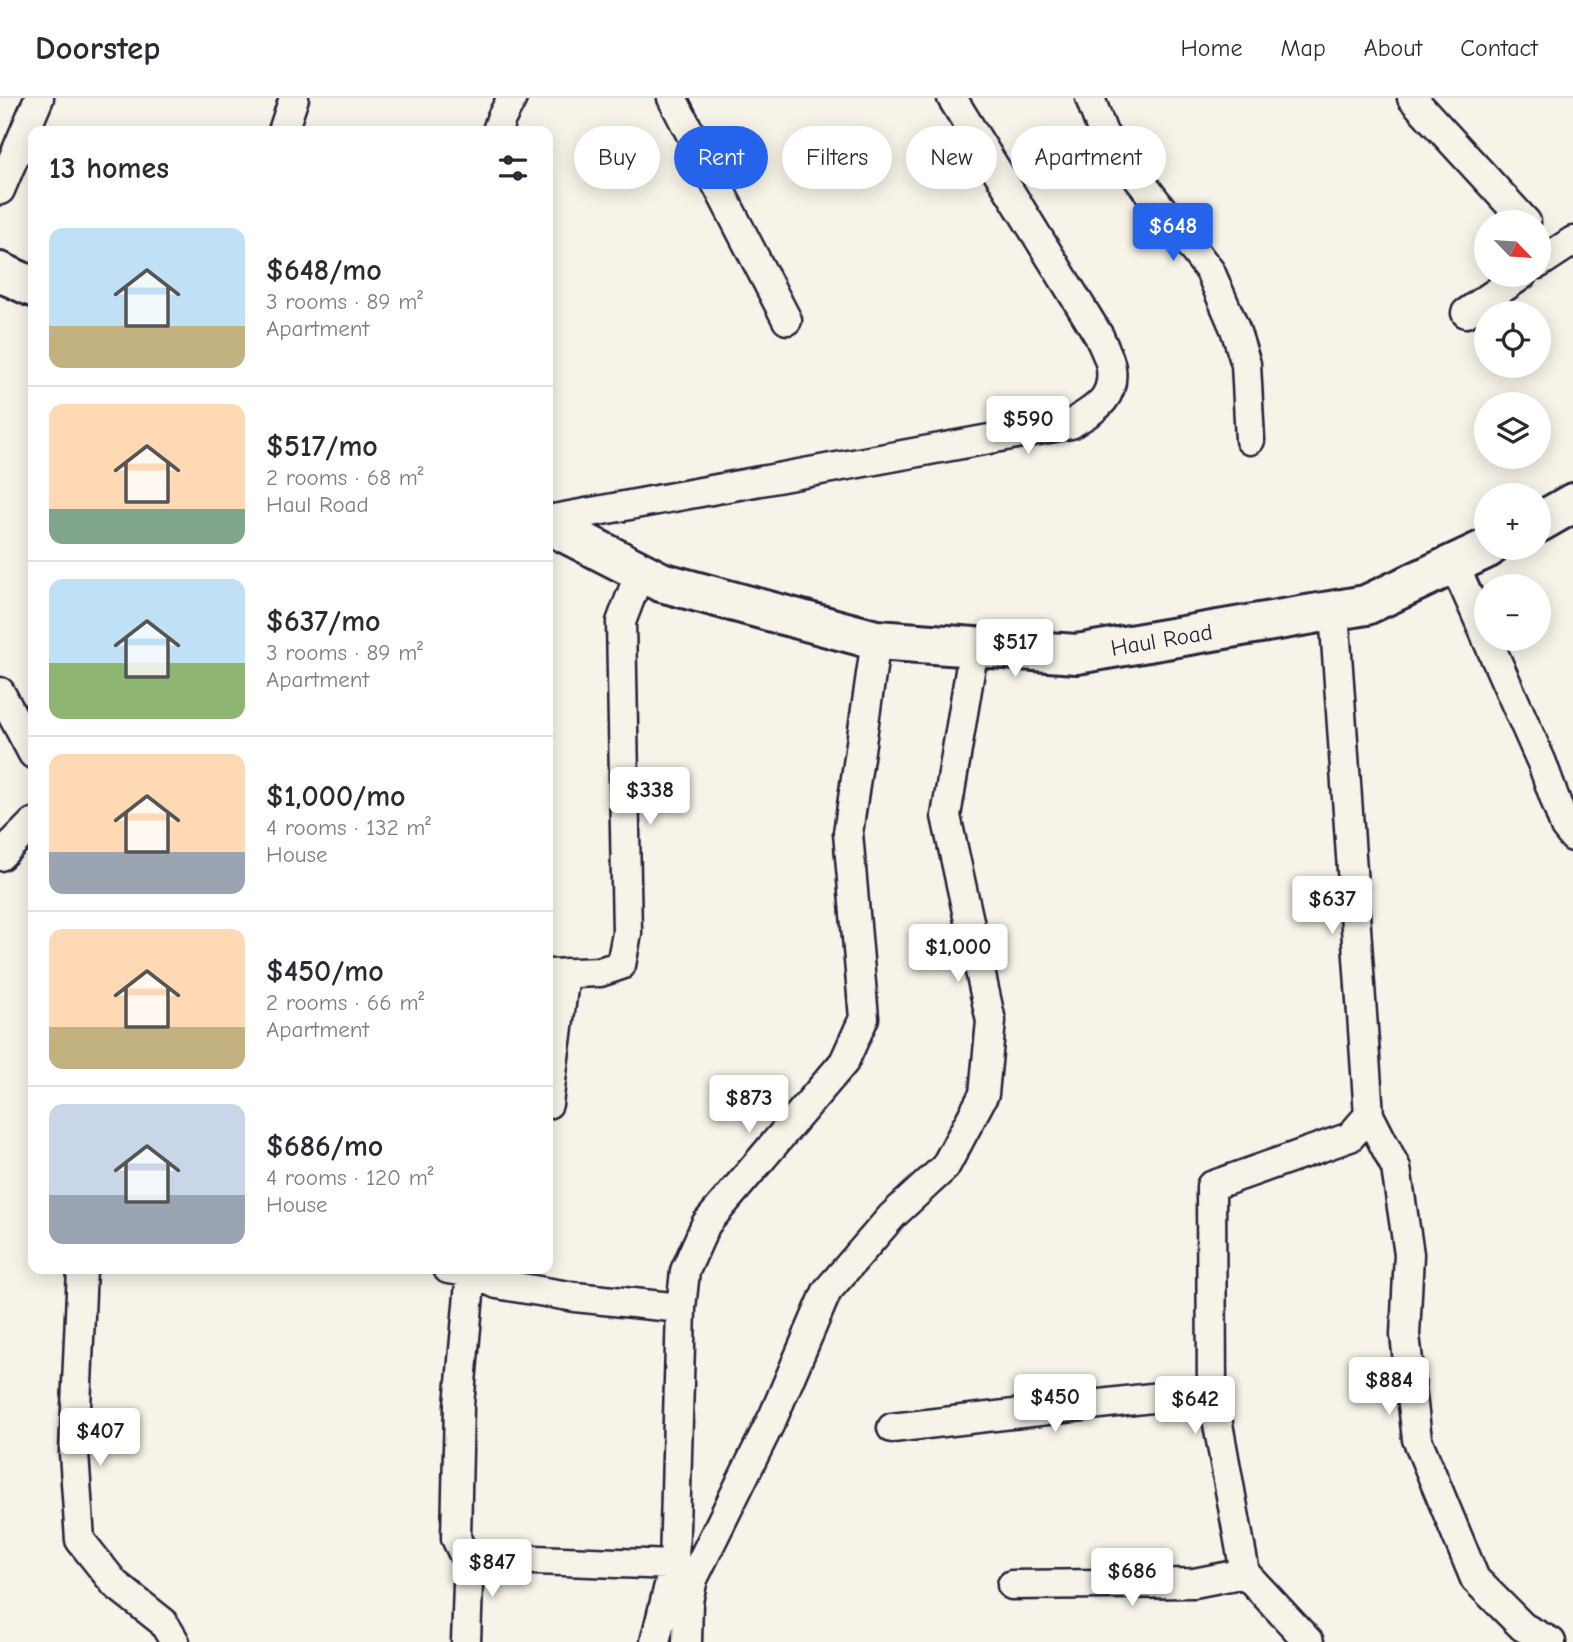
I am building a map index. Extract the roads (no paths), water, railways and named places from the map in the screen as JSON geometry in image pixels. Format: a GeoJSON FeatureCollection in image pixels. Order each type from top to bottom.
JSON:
{"type":"FeatureCollection","features":[{"type":"Feature","properties":{"kind":"main road"},"geometry":{"type":"LineString","coordinates":[[0,272],[28,286]]}},
{"type":"Feature","properties":{"kind":"main road"},"geometry":{"type":"LineString","coordinates":[[1551,516],[1573,503]]}},
{"type":"Feature","properties":{"kind":"main road","name":"Haul Road"},"geometry":{"type":"LineString","coordinates":[[553,525],[661,582],[876,640],[1077,654],[1366,606],[1474,555]]}},
{"type":"Feature","properties":{"kind":"street"},"geometry":{"type":"LineString","coordinates":[[0,190],[39,98]]}},
{"type":"Feature","properties":{"kind":"street"},"geometry":{"type":"LineString","coordinates":[[285,126],[293,98]]}},
{"type":"Feature","properties":{"kind":"street"},"geometry":{"type":"LineString","coordinates":[[499,126],[512,98]]}},
{"type":"Feature","properties":{"kind":"street"},"geometry":{"type":"LineString","coordinates":[[672,98],[787,320]]}},
{"type":"Feature","properties":{"kind":"street"},"geometry":{"type":"LineString","coordinates":[[553,521],[1071,424],[1096,408],[1110,391],[1112,367],[1099,336],[953,98]]}},
{"type":"Feature","properties":{"kind":"street"},"geometry":{"type":"LineString","coordinates":[[1090,98],[1103,133],[1210,271],[1235,329],[1246,364],[1250,440]]}},
{"type":"Feature","properties":{"kind":"street"},"geometry":{"type":"LineString","coordinates":[[1412,98],[1515,210]]}},
{"type":"Feature","properties":{"kind":"street"},"geometry":{"type":"LineString","coordinates":[[1466,313],[1504,287]]}},
{"type":"Feature","properties":{"kind":"street"},"geometry":{"type":"LineString","coordinates":[[1454,564],[1474,610]]}},
{"type":"Feature","properties":{"kind":"street"},"geometry":{"type":"LineString","coordinates":[[553,1032],[557,974],[600,972],[621,965],[627,933],[621,622],[640,572]]}},
{"type":"Feature","properties":{"kind":"street"},"geometry":{"type":"LineString","coordinates":[[1334,611],[1369,1115],[1396,1168],[1400,1192],[1409,1254],[1405,1335],[1417,1439],[1475,1579],[1523,1627],[1551,1642]]}},
{"type":"Feature","properties":{"kind":"street"},"geometry":{"type":"LineString","coordinates":[[655,1642],[674,1565],[681,1308],[685,1271],[705,1224],[844,1062],[864,1018],[848,833],[876,640]]}},
{"type":"Feature","properties":{"kind":"street"},"geometry":{"type":"LineString","coordinates":[[687,1642],[688,1601],[694,1579],[774,1415],[827,1291],[892,1216],[945,1167],[984,1094],[991,1021],[946,816],[974,647]]}},
{"type":"Feature","properties":{"kind":"street"},"geometry":{"type":"LineString","coordinates":[[1492,651],[1542,763],[1565,827],[1573,837]]}},
{"type":"Feature","properties":{"kind":"street"},"geometry":{"type":"LineString","coordinates":[[0,692],[28,745]]}},
{"type":"Feature","properties":{"kind":"street"},"geometry":{"type":"LineString","coordinates":[[0,856],[28,828]]}},
{"type":"Feature","properties":{"kind":"street"},"geometry":{"type":"LineString","coordinates":[[1309,1642],[1245,1573],[1212,1391],[1211,1186],[1350,1137],[1369,1115]]}},
{"type":"Feature","properties":{"kind":"street"},"geometry":{"type":"LineString","coordinates":[[82,1274],[74,1453],[80,1540],[115,1584],[163,1622],[175,1642]]}},
{"type":"Feature","properties":{"kind":"street"},"geometry":{"type":"LineString","coordinates":[[464,1274],[456,1538],[463,1553],[480,1558],[674,1565]]}},
{"type":"Feature","properties":{"kind":"street"},"geometry":{"type":"LineString","coordinates":[[473,1274],[497,1284],[575,1297],[681,1308]]}},
{"type":"Feature","properties":{"kind":"street"},"geometry":{"type":"LineString","coordinates":[[892,1429],[1212,1391]]}},
{"type":"Feature","properties":{"kind":"street"},"geometry":{"type":"LineString","coordinates":[[466,1642],[469,1555]]}},
{"type":"Feature","properties":{"kind":"street"},"geometry":{"type":"LineString","coordinates":[[1012,1585],[1194,1583],[1245,1573]]}}]}
